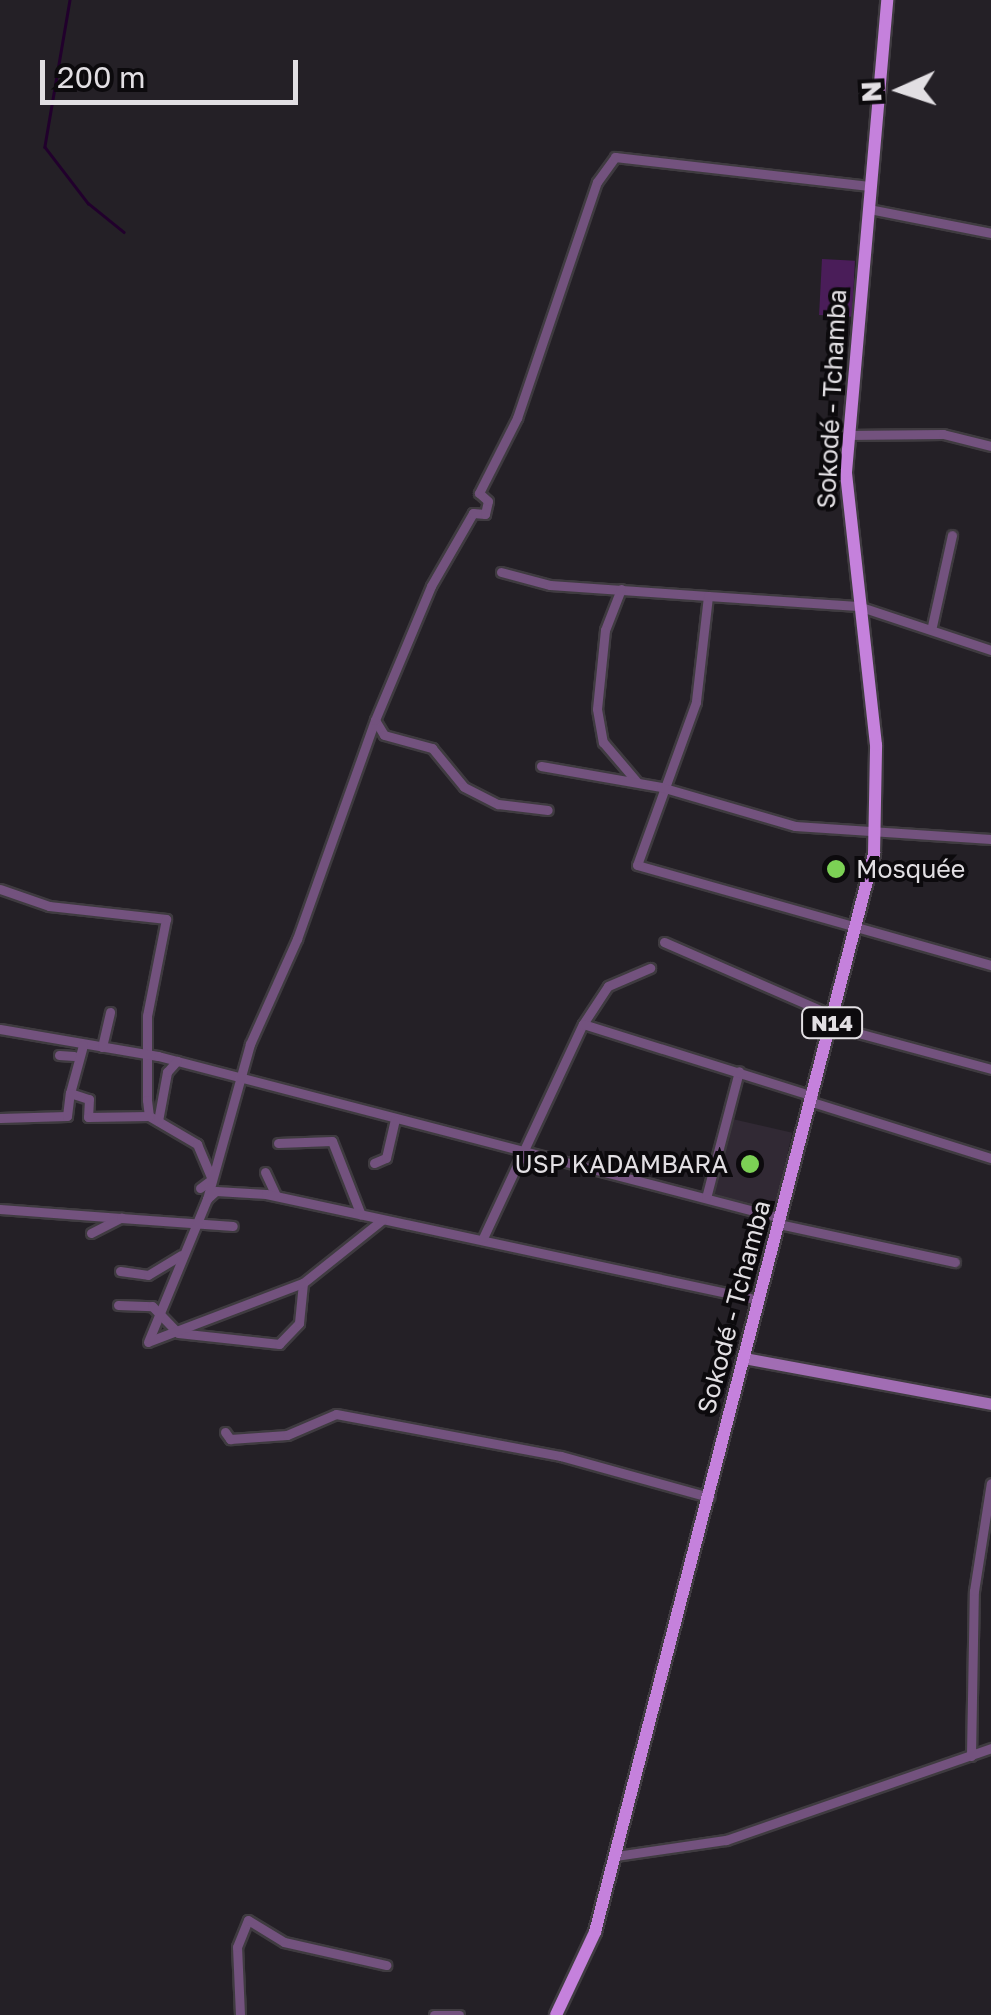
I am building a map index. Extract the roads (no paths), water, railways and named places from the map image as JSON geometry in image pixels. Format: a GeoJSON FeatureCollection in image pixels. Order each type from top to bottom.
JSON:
{"type":"FeatureCollection","features":[{"type":"Feature","properties":{"kind":"main road","name":"Sokodé - Tchamba"},"geometry":{"type":"LineString","coordinates":[[556,2015],[589,1950],[616,1856],[857,928],[876,829],[876,745],[858,606],[847,435],[887,0]]}},
{"type":"Feature","properties":{"kind":"main road"},"geometry":{"type":"LineString","coordinates":[[744,1358],[991,1404]]}},
{"type":"Feature","properties":{"kind":"street"},"geometry":{"type":"LineString","coordinates":[[382,1220],[303,1283],[148,1342],[162,1317],[196,1218],[208,1198],[238,1080],[375,720],[432,586],[474,513],[485,514],[488,501],[479,492],[517,418],[566,260],[615,157],[871,186]]}},
{"type":"Feature","properties":{"kind":"street"},"geometry":{"type":"LineString","coordinates":[[868,209],[991,233]]}},
{"type":"Feature","properties":{"kind":"street"},"geometry":{"type":"LineString","coordinates":[[847,435],[942,434],[991,446],[991,437]]}},
{"type":"Feature","properties":{"kind":"street"},"geometry":{"type":"LineString","coordinates":[[932,626],[952,535]]}},
{"type":"Feature","properties":{"kind":"street"},"geometry":{"type":"LineString","coordinates":[[501,572],[550,585],[858,606],[932,626],[991,650]]}},
{"type":"Feature","properties":{"kind":"street"},"geometry":{"type":"LineString","coordinates":[[622,590],[605,630],[597,709],[603,742],[637,782]]}},
{"type":"Feature","properties":{"kind":"street"},"geometry":{"type":"LineString","coordinates":[[708,596],[713,610],[698,654],[696,702],[661,787],[637,865],[991,965]]}},
{"type":"Feature","properties":{"kind":"street"},"geometry":{"type":"LineString","coordinates":[[375,720],[384,736],[432,748],[464,787],[498,804],[548,810]]}},
{"type":"Feature","properties":{"kind":"street"},"geometry":{"type":"LineString","coordinates":[[541,766],[661,787],[795,826],[991,839]]}},
{"type":"Feature","properties":{"kind":"street"},"geometry":{"type":"LineString","coordinates":[[0,889],[49,906],[166,919],[147,1054],[154,1118]]}},
{"type":"Feature","properties":{"kind":"street"},"geometry":{"type":"LineString","coordinates":[[664,942],[833,1021],[991,1069]]}},
{"type":"Feature","properties":{"kind":"street"},"geometry":{"type":"LineString","coordinates":[[483,1238],[583,1024],[608,986],[650,968]]}},
{"type":"Feature","properties":{"kind":"street"},"geometry":{"type":"LineString","coordinates":[[102,1048],[110,1012]]}},
{"type":"Feature","properties":{"kind":"street"},"geometry":{"type":"LineString","coordinates":[[583,1024],[739,1071],[991,1158]]}},
{"type":"Feature","properties":{"kind":"street"},"geometry":{"type":"LineString","coordinates":[[0,1029],[147,1054],[238,1080],[350,1104],[395,1120],[706,1198],[780,1221],[955,1262]]}},
{"type":"Feature","properties":{"kind":"street"},"geometry":{"type":"LineString","coordinates":[[67,1116],[74,1056],[82,1045]]}},
{"type":"Feature","properties":{"kind":"street"},"geometry":{"type":"LineString","coordinates":[[59,1055],[74,1056]]}},
{"type":"Feature","properties":{"kind":"street"},"geometry":{"type":"LineString","coordinates":[[154,1118],[167,1072],[177,1062]]}},
{"type":"Feature","properties":{"kind":"street"},"geometry":{"type":"LineString","coordinates":[[706,1198],[739,1071]]}},
{"type":"Feature","properties":{"kind":"street"},"geometry":{"type":"LineString","coordinates":[[70,1093],[89,1099],[88,1116]]}},
{"type":"Feature","properties":{"kind":"street"},"geometry":{"type":"LineString","coordinates":[[308,1095],[314,1108]]}},
{"type":"Feature","properties":{"kind":"street"},"geometry":{"type":"LineString","coordinates":[[339,1112],[350,1104]]}},
{"type":"Feature","properties":{"kind":"street"},"geometry":{"type":"LineString","coordinates":[[0,1118],[154,1118],[191,1136],[212,1180]]}},
{"type":"Feature","properties":{"kind":"street"},"geometry":{"type":"LineString","coordinates":[[374,1163],[386,1158],[395,1120]]}},
{"type":"Feature","properties":{"kind":"street"},"geometry":{"type":"LineString","coordinates":[[278,1143],[332,1141],[362,1215]]}},
{"type":"Feature","properties":{"kind":"street"},"geometry":{"type":"LineString","coordinates":[[265,1172],[276,1196]]}},
{"type":"Feature","properties":{"kind":"street"},"geometry":{"type":"LineString","coordinates":[[200,1188],[212,1180]]}},
{"type":"Feature","properties":{"kind":"street"},"geometry":{"type":"LineString","coordinates":[[208,1198],[225,1191],[276,1196],[759,1300]]}},
{"type":"Feature","properties":{"kind":"street"},"geometry":{"type":"LineString","coordinates":[[0,1210],[182,1224],[196,1218],[232,1226]]}},
{"type":"Feature","properties":{"kind":"street"},"geometry":{"type":"LineString","coordinates":[[91,1233],[121,1218]]}},
{"type":"Feature","properties":{"kind":"street"},"geometry":{"type":"LineString","coordinates":[[120,1271],[148,1274],[181,1255]]}},
{"type":"Feature","properties":{"kind":"street"},"geometry":{"type":"LineString","coordinates":[[118,1305],[152,1306],[178,1333],[279,1344],[299,1324],[303,1283]]}},
{"type":"Feature","properties":{"kind":"street"},"geometry":{"type":"LineString","coordinates":[[225,1432],[230,1439],[287,1435],[336,1414],[561,1456],[709,1497]]}},
{"type":"Feature","properties":{"kind":"street"},"geometry":{"type":"LineString","coordinates":[[971,1756],[974,1591],[991,1483]]}},
{"type":"Feature","properties":{"kind":"street"},"geometry":{"type":"LineString","coordinates":[[616,1856],[726,1840],[991,1748]]}},
{"type":"Feature","properties":{"kind":"street"},"geometry":{"type":"LineString","coordinates":[[240,2015],[237,1947],[248,1920],[284,1942],[386,1965]]}},
{"type":"Feature","properties":{"kind":"street"},"geometry":{"type":"LineString","coordinates":[[434,2015],[459,2015]]}},
{"type":"Feature","properties":{"kind":"waterway"},"geometry":{"type":"LineString","coordinates":[[70,0],[45,147],[88,203],[124,232]]}},
{"type":"Feature","properties":{"kind":"place","name":"Mosquée"},"geometry":{"type":"Point","coordinates":[836,869]}},
{"type":"Feature","properties":{"kind":"place","name":"USP KADAMBARA"},"geometry":{"type":"Point","coordinates":[750,1164]}}]}
